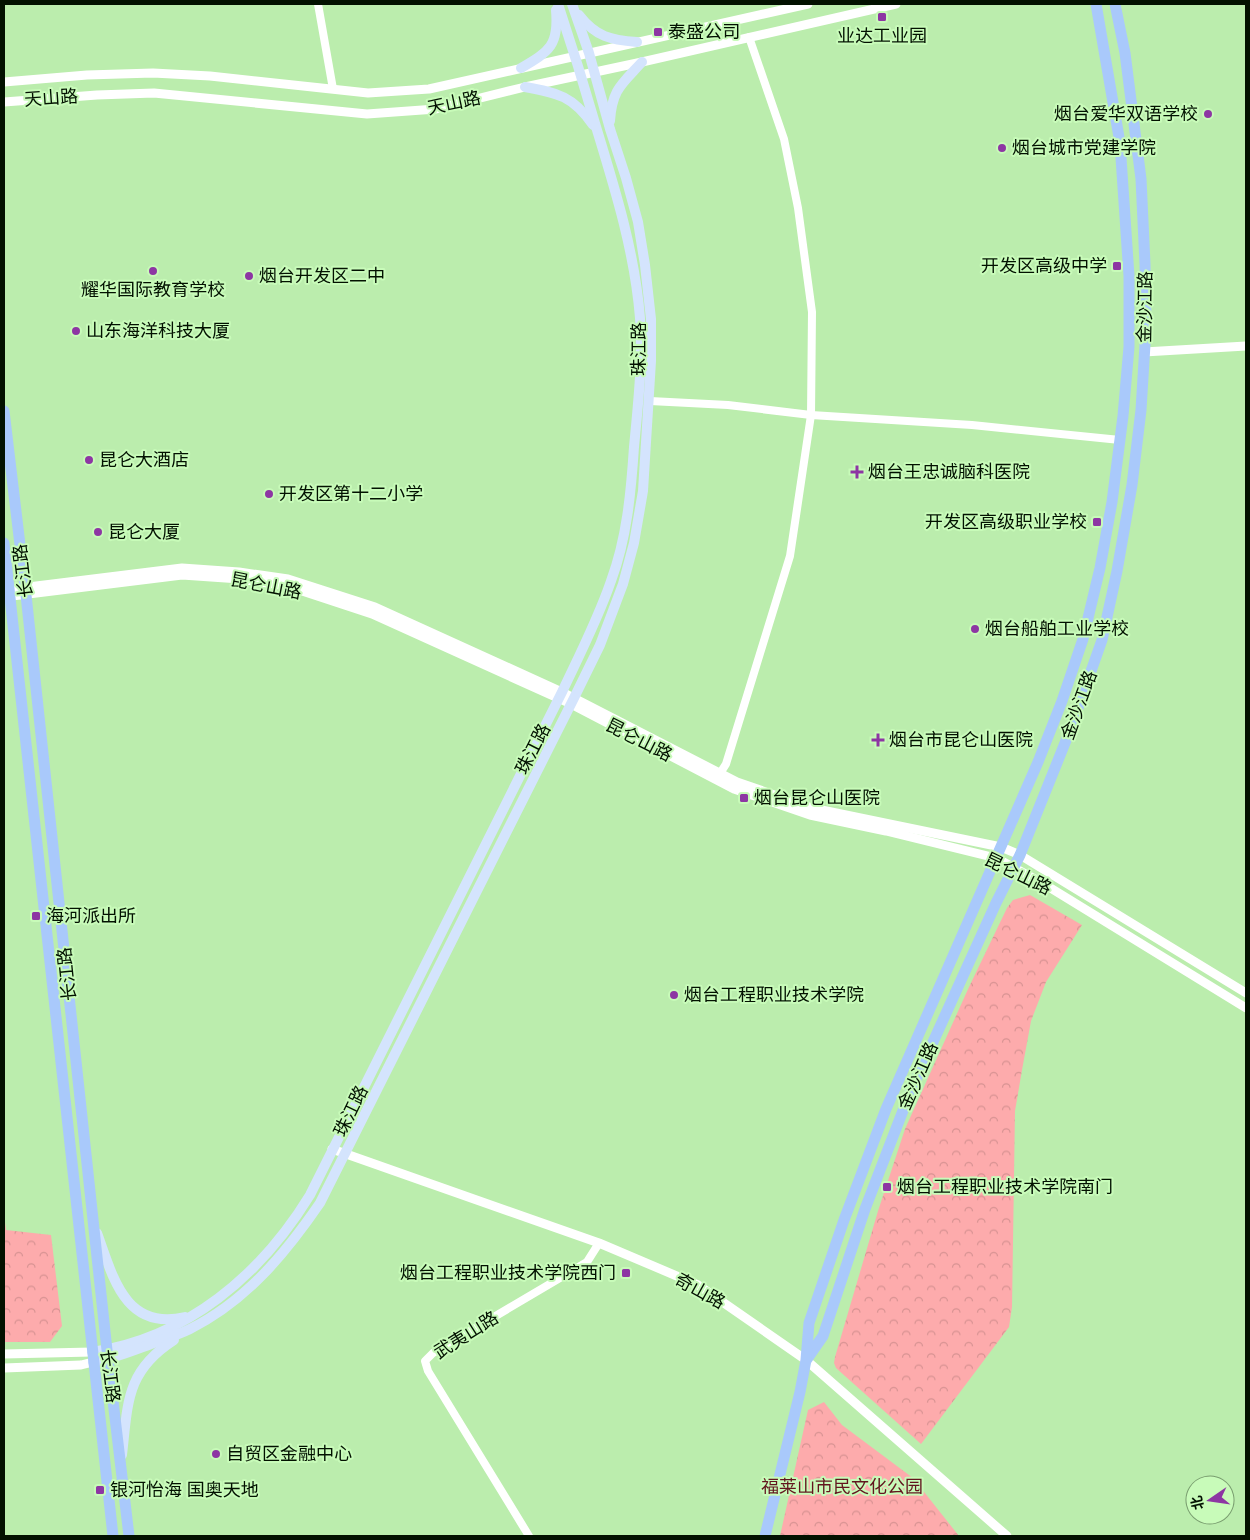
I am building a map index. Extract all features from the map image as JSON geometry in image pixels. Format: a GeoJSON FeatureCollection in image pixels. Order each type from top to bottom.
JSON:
{"type":"FeatureCollection","features":[{"type":"Feature","properties":{"kind":"main road","name":"珠江路"},"geometry":{"type":"LineString","coordinates":[[92,1357],[107,1355],[173,1327],[195,1314],[241,1281],[268,1254],[292,1223],[310,1195],[560,695],[587,640],[611,581],[623,541],[631,489],[638,395],[640,320],[633,264],[612,180],[576,56],[557,4]]}},
{"type":"Feature","properties":{"kind":"main road"},"geometry":{"type":"LineString","coordinates":[[521,68],[542,55],[555,38],[558,25],[557,4]]}},
{"type":"Feature","properties":{"kind":"main road","name":"金沙江路"},"geometry":{"type":"LineString","coordinates":[[766,1536],[800,1392],[806,1360],[809,1323],[844,1220],[882,1118],[1059,710],[1082,639],[1100,568],[1112,502],[1120,440],[1129,347],[1129,276],[1120,143],[1096,4]]}},
{"type":"Feature","properties":{"kind":"main road","name":"金沙江路"},"geometry":{"type":"LineString","coordinates":[[806,1360],[823,1336],[865,1209],[909,1095],[1020,855],[1071,728],[1102,640],[1117,571],[1132,484],[1141,410],[1146,264],[1141,179],[1125,53],[1115,4]]}},
{"type":"Feature","properties":{"kind":"main road"},"geometry":{"type":"LineString","coordinates":[[573,6],[590,29],[602,36],[636,42]]}},
{"type":"Feature","properties":{"kind":"main road"},"geometry":{"type":"LineString","coordinates":[[121,1461],[126,1410],[135,1381],[141,1369],[164,1346],[222,1311],[244,1294],[271,1268],[295,1240],[320,1203],[600,645],[623,584],[634,543],[643,491],[650,401],[651,319],[638,222],[589,53],[573,6]]}},
{"type":"Feature","properties":{"kind":"main road"},"geometry":{"type":"LineString","coordinates":[[610,129],[611,103],[617,90],[642,62]]}},
{"type":"Feature","properties":{"kind":"main road"},"geometry":{"type":"LineString","coordinates":[[525,87],[563,96],[586,114],[598,132]]}},
{"type":"Feature","properties":{"kind":"main road","name":"长江路"},"geometry":{"type":"LineString","coordinates":[[4,411],[26,592],[107,1355],[129,1536]]}},
{"type":"Feature","properties":{"kind":"main road","name":"长江路"},"geometry":{"type":"LineString","coordinates":[[4,543],[7,593],[113,1536]]}},
{"type":"Feature","properties":{"kind":"main road"},"geometry":{"type":"LineString","coordinates":[[94,1222],[113,1277],[123,1297],[132,1307],[145,1315],[162,1319],[175,1319],[195,1314]]}},
{"type":"Feature","properties":{"kind":"main road"},"geometry":{"type":"LineString","coordinates":[[107,1355],[189,1330]]}},
{"type":"Feature","properties":{"kind":"street"},"geometry":{"type":"LineString","coordinates":[[318,4],[333,89]]}},
{"type":"Feature","properties":{"kind":"street","name":"天山路"},"geometry":{"type":"LineString","coordinates":[[4,82],[87,75],[153,73],[210,76],[368,93],[429,89],[808,4]]}},
{"type":"Feature","properties":{"kind":"street","name":"天山路"},"geometry":{"type":"LineString","coordinates":[[4,102],[154,93],[367,114],[436,109],[525,87],[896,4]]}},
{"type":"Feature","properties":{"kind":"street"},"geometry":{"type":"LineString","coordinates":[[716,780],[726,764],[790,556],[811,415],[812,312],[798,208],[784,139],[749,37]]}},
{"type":"Feature","properties":{"kind":"street"},"geometry":{"type":"LineString","coordinates":[[1144,352],[1246,346]]}},
{"type":"Feature","properties":{"kind":"street"},"geometry":{"type":"LineString","coordinates":[[650,401],[728,405],[811,415],[972,425],[1120,440]]}},
{"type":"Feature","properties":{"kind":"street","name":"昆仑山路"},"geometry":{"type":"LineString","coordinates":[[7,593],[182,575],[240,579],[287,586],[372,614],[560,695],[746,785],[812,808],[1001,847],[1020,855],[1246,992]]}},
{"type":"Feature","properties":{"kind":"street","name":"昆仑山路"},"geometry":{"type":"LineString","coordinates":[[572,701],[734,789],[810,815],[886,831],[996,858],[1246,1008]]}},
{"type":"Feature","properties":{"kind":"street","name":"奇山路"},"geometry":{"type":"LineString","coordinates":[[332,1149],[599,1244],[698,1285],[806,1360],[1006,1536]]}},
{"type":"Feature","properties":{"kind":"street","name":"武夷山路"},"geometry":{"type":"LineString","coordinates":[[529,1536],[428,1372],[425,1361],[433,1353],[587,1262],[599,1244]]}},
{"type":"Feature","properties":{"kind":"street"},"geometry":{"type":"LineString","coordinates":[[4,1354],[92,1357]]}},
{"type":"Feature","properties":{"kind":"street"},"geometry":{"type":"LineString","coordinates":[[4,1368],[81,1364],[92,1357]]}},
{"type":"Feature","properties":{"kind":"green space"},"geometry":{"type":"Polygon","coordinates":[[[1030,895],[1082,925],[1046,982],[1031,1021],[1022,1070],[1015,1111],[1012,1307],[1009,1327],[921,1444],[836,1368],[834,1363],[835,1357],[878,1211],[905,1129],[1007,908],[1013,900],[1030,895]]]}},
{"type":"Feature","properties":{"kind":"green space"},"geometry":{"type":"Polygon","coordinates":[[[4,1215],[6,1230],[51,1235],[62,1326],[50,1342],[4,1342],[4,1215]]]}},
{"type":"Feature","properties":{"kind":"green space","name":"福莱山市民文化公园"},"geometry":{"type":"Polygon","coordinates":[[[824,1402],[842,1425],[913,1478],[959,1536],[780,1536],[808,1410],[824,1402]]]}},
{"type":"Feature","properties":{"kind":"place","name":"业达工业园"},"geometry":{"type":"Point","coordinates":[882,17]}},
{"type":"Feature","properties":{"kind":"place","name":"泰盛公司"},"geometry":{"type":"Point","coordinates":[658,32]}},
{"type":"Feature","properties":{"kind":"place","name":"烟台爱华双语学校"},"geometry":{"type":"Point","coordinates":[1208,114]}},
{"type":"Feature","properties":{"kind":"place","name":"烟台城市党建学院"},"geometry":{"type":"Point","coordinates":[1002,148]}},
{"type":"Feature","properties":{"kind":"place","name":"开发区高级中学"},"geometry":{"type":"Point","coordinates":[1117,266]}},
{"type":"Feature","properties":{"kind":"place","name":"耀华国际教育学校"},"geometry":{"type":"Point","coordinates":[153,271]}},
{"type":"Feature","properties":{"kind":"place","name":"烟台开发区二中"},"geometry":{"type":"Point","coordinates":[249,276]}},
{"type":"Feature","properties":{"kind":"place","name":"山东海洋科技大厦"},"geometry":{"type":"Point","coordinates":[76,331]}},
{"type":"Feature","properties":{"kind":"place","name":"昆仑大酒店"},"geometry":{"type":"Point","coordinates":[89,460]}},
{"type":"Feature","properties":{"kind":"place","name":"烟台王忠诚脑科医院"},"geometry":{"type":"Point","coordinates":[857,472]}},
{"type":"Feature","properties":{"kind":"place","name":"开发区第十二小学"},"geometry":{"type":"Point","coordinates":[269,494]}},
{"type":"Feature","properties":{"kind":"place","name":"开发区高级职业学校"},"geometry":{"type":"Point","coordinates":[1097,522]}},
{"type":"Feature","properties":{"kind":"place","name":"昆仑大厦"},"geometry":{"type":"Point","coordinates":[98,532]}},
{"type":"Feature","properties":{"kind":"place","name":"烟台船舶工业学校"},"geometry":{"type":"Point","coordinates":[975,629]}},
{"type":"Feature","properties":{"kind":"place","name":"烟台市昆仑山医院"},"geometry":{"type":"Point","coordinates":[878,740]}},
{"type":"Feature","properties":{"kind":"place","name":"烟台昆仑山医院"},"geometry":{"type":"Point","coordinates":[744,798]}},
{"type":"Feature","properties":{"kind":"place","name":"海河派出所"},"geometry":{"type":"Point","coordinates":[36,916]}},
{"type":"Feature","properties":{"kind":"place","name":"烟台工程职业技术学院"},"geometry":{"type":"Point","coordinates":[674,995]}},
{"type":"Feature","properties":{"kind":"place","name":"烟台工程职业技术学院南门"},"geometry":{"type":"Point","coordinates":[887,1187]}},
{"type":"Feature","properties":{"kind":"place","name":"烟台工程职业技术学院西门"},"geometry":{"type":"Point","coordinates":[626,1273]}},
{"type":"Feature","properties":{"kind":"place","name":"自贸区金融中心"},"geometry":{"type":"Point","coordinates":[216,1454]}},
{"type":"Feature","properties":{"kind":"place","name":"银河怡海 国奥天地"},"geometry":{"type":"Point","coordinates":[100,1490]}}]}
